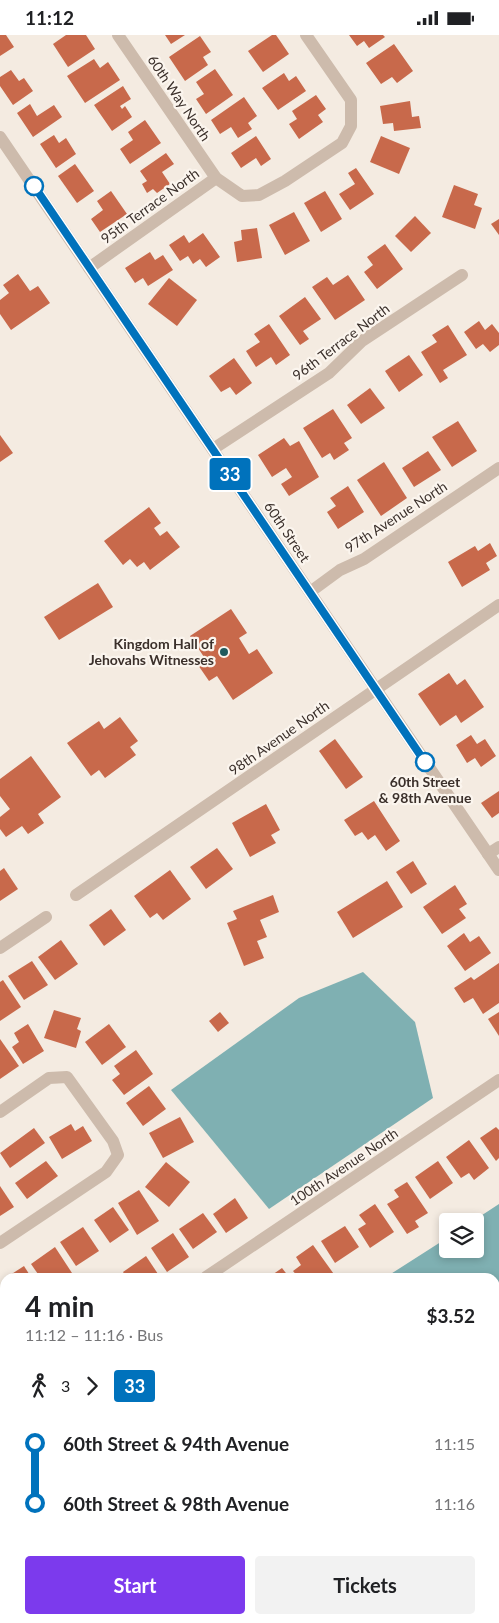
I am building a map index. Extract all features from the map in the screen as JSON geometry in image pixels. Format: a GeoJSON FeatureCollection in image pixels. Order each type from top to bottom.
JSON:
{"type":"FeatureCollection","features":[{"type":"Feature","properties":{"kind":"street","name":"60th Way North"},"geometry":{"type":"LineString","coordinates":[[118,35],[216,177]]}},
{"type":"Feature","properties":{"kind":"street","name":"95th Terrace North"},"geometry":{"type":"LineString","coordinates":[[89,268],[216,177],[242,196],[259,195],[285,181],[342,143],[351,126],[351,100],[306,35]]}},
{"type":"Feature","properties":{"kind":"street","name":"60th Street"},"geometry":{"type":"LineString","coordinates":[[0,137],[376,689],[494,851],[499,870]]}},
{"type":"Feature","properties":{"kind":"street","name":"96th Terrace North"},"geometry":{"type":"LineString","coordinates":[[213,449],[329,373],[362,341],[462,275]]}},
{"type":"Feature","properties":{"kind":"street","name":"97th Avenue North"},"geometry":{"type":"LineString","coordinates":[[310,592],[340,570],[364,559],[499,467]]}},
{"type":"Feature","properties":{"kind":"street","name":"98th Avenue North"},"geometry":{"type":"LineString","coordinates":[[76,895],[499,605]]}},
{"type":"Feature","properties":{"kind":"street"},"geometry":{"type":"LineString","coordinates":[[0,948],[46,917]]}},
{"type":"Feature","properties":{"kind":"street"},"geometry":{"type":"LineString","coordinates":[[0,1112],[49,1078],[67,1077],[113,1141],[118,1155],[106,1172],[0,1243]]}},
{"type":"Feature","properties":{"kind":"street","name":"100th Avenue North"},"geometry":{"type":"LineString","coordinates":[[212,1273],[499,1080]]}},
{"type":"Feature","properties":{"kind":"water"},"geometry":{"type":"Polygon","coordinates":[[[363,972],[415,1022],[433,1098],[269,1209],[171,1090],[299,998],[363,972]]]}},
{"type":"Feature","properties":{"kind":"water"},"geometry":{"type":"Polygon","coordinates":[[[499,1204],[499,1273],[392,1273],[439,1243],[439,1258],[484,1258],[484,1214],[499,1204]]]}},
{"type":"Feature","properties":{"kind":"building"},"geometry":{"type":"Polygon","coordinates":[[[0,35],[6,35],[14,47],[0,56],[0,35]]]}},
{"type":"Feature","properties":{"kind":"building"},"geometry":{"type":"Polygon","coordinates":[[[66,35],[86,35],[95,49],[68,67],[53,44],[66,35]]]}},
{"type":"Feature","properties":{"kind":"building"},"geometry":{"type":"Polygon","coordinates":[[[165,35],[185,35],[171,44],[165,35]]]}},
{"type":"Feature","properties":{"kind":"building"},"geometry":{"type":"Polygon","coordinates":[[[272,35],[276,35],[289,54],[263,72],[248,51],[272,35]]]}},
{"type":"Feature","properties":{"kind":"building"},"geometry":{"type":"Polygon","coordinates":[[[349,35],[383,35],[385,37],[369,48],[364,41],[357,46],[349,35]]]}},
{"type":"Feature","properties":{"kind":"building"},"geometry":{"type":"Polygon","coordinates":[[[200,36],[211,52],[203,57],[208,65],[185,81],[169,57],[200,36]]]}},
{"type":"Feature","properties":{"kind":"building"},"geometry":{"type":"Polygon","coordinates":[[[394,44],[413,71],[397,83],[392,77],[381,84],[366,63],[394,44]]]}},
{"type":"Feature","properties":{"kind":"building"},"geometry":{"type":"Polygon","coordinates":[[[94,59],[100,68],[108,62],[120,80],[85,103],[67,76],[94,59]]]}},
{"type":"Feature","properties":{"kind":"building"},"geometry":{"type":"Polygon","coordinates":[[[215,69],[233,95],[206,114],[196,99],[204,94],[196,82],[215,69]]]}},
{"type":"Feature","properties":{"kind":"building"},"geometry":{"type":"Polygon","coordinates":[[[11,70],[19,81],[24,78],[33,91],[13,105],[0,86],[0,77],[11,70]]]}},
{"type":"Feature","properties":{"kind":"building"},"geometry":{"type":"Polygon","coordinates":[[[284,73],[289,81],[296,76],[306,91],[278,110],[262,88],[284,73]]]}},
{"type":"Feature","properties":{"kind":"building"},"geometry":{"type":"Polygon","coordinates":[[[123,86],[131,99],[120,106],[122,109],[125,106],[132,117],[112,131],[94,105],[123,86]]]}},
{"type":"Feature","properties":{"kind":"building"},"geometry":{"type":"Polygon","coordinates":[[[316,95],[326,109],[318,115],[323,122],[299,139],[289,124],[297,119],[292,111],[316,95]]]}},
{"type":"Feature","properties":{"kind":"building"},"geometry":{"type":"Polygon","coordinates":[[[244,97],[257,116],[248,123],[252,129],[238,138],[231,127],[220,134],[211,120],[244,97]]]}},
{"type":"Feature","properties":{"kind":"building"},"geometry":{"type":"Polygon","coordinates":[[[410,101],[412,117],[419,116],[421,128],[394,131],[393,123],[383,124],[380,106],[410,101]]]}},
{"type":"Feature","properties":{"kind":"building"},"geometry":{"type":"Polygon","coordinates":[[[30,104],[37,116],[54,105],[62,117],[33,137],[17,113],[30,104]]]}},
{"type":"Feature","properties":{"kind":"building"},"geometry":{"type":"Polygon","coordinates":[[[145,120],[161,143],[130,164],[120,149],[133,140],[128,132],[145,120]]]}},
{"type":"Feature","properties":{"kind":"building"},"geometry":{"type":"Polygon","coordinates":[[[54,135],[59,143],[66,138],[76,154],[56,168],[40,144],[54,135]]]}},
{"type":"Feature","properties":{"kind":"building"},"geometry":{"type":"Polygon","coordinates":[[[256,136],[271,159],[261,166],[256,158],[241,168],[231,153],[256,136]]]}},
{"type":"Feature","properties":{"kind":"building"},"geometry":{"type":"Polygon","coordinates":[[[381,136],[410,148],[399,174],[370,162],[381,136]]]}},
{"type":"Feature","properties":{"kind":"building"},"geometry":{"type":"Polygon","coordinates":[[[166,153],[174,164],[162,172],[170,184],[157,193],[153,189],[147,193],[142,184],[147,181],[140,171],[166,153]]]}},
{"type":"Feature","properties":{"kind":"building"},"geometry":{"type":"Polygon","coordinates":[[[75,164],[94,191],[77,203],[58,176],[75,164]]]}},
{"type":"Feature","properties":{"kind":"building"},"geometry":{"type":"Polygon","coordinates":[[[356,168],[374,194],[350,210],[339,194],[355,184],[348,173],[356,168]]]}},
{"type":"Feature","properties":{"kind":"building"},"geometry":{"type":"Polygon","coordinates":[[[454,185],[478,194],[474,205],[482,208],[475,229],[442,217],[454,185]]]}},
{"type":"Feature","properties":{"kind":"building"},"geometry":{"type":"Polygon","coordinates":[[[111,191],[127,214],[100,232],[91,219],[103,210],[97,201],[111,191]]]}},
{"type":"Feature","properties":{"kind":"building"},"geometry":{"type":"Polygon","coordinates":[[[325,191],[342,219],[321,232],[304,203],[325,191]]]}},
{"type":"Feature","properties":{"kind":"building"},"geometry":{"type":"Polygon","coordinates":[[[294,212],[310,241],[285,255],[269,225],[294,212]]]}},
{"type":"Feature","properties":{"kind":"building"},"geometry":{"type":"Polygon","coordinates":[[[415,216],[431,233],[411,252],[395,236],[415,216]]]}},
{"type":"Feature","properties":{"kind":"building"},"geometry":{"type":"Polygon","coordinates":[[[499,219],[499,235],[491,224],[499,219]]]}},
{"type":"Feature","properties":{"kind":"building"},"geometry":{"type":"Polygon","coordinates":[[[257,228],[262,258],[237,262],[234,242],[242,240],[241,230],[257,228]]]}},
{"type":"Feature","properties":{"kind":"building"},"geometry":{"type":"Polygon","coordinates":[[[203,233],[220,257],[206,267],[200,259],[193,264],[188,256],[180,261],[169,245],[184,235],[189,243],[203,233]]]}},
{"type":"Feature","properties":{"kind":"building"},"geometry":{"type":"Polygon","coordinates":[[[385,244],[403,269],[377,289],[364,272],[373,265],[367,257],[385,244]]]}},
{"type":"Feature","properties":{"kind":"building"},"geometry":{"type":"Polygon","coordinates":[[[150,252],[155,260],[163,255],[173,270],[148,286],[143,278],[135,283],[125,268],[150,252]]]}},
{"type":"Feature","properties":{"kind":"building"},"geometry":{"type":"Polygon","coordinates":[[[18,274],[30,291],[38,286],[50,303],[11,330],[0,314],[0,300],[9,293],[3,285],[18,274]]]}},
{"type":"Feature","properties":{"kind":"building"},"geometry":{"type":"Polygon","coordinates":[[[348,275],[365,300],[335,320],[312,287],[327,277],[333,285],[348,275]]]}},
{"type":"Feature","properties":{"kind":"building"},"geometry":{"type":"Polygon","coordinates":[[[169,278],[197,300],[177,326],[148,304],[169,278]]]}},
{"type":"Feature","properties":{"kind":"building"},"geometry":{"type":"Polygon","coordinates":[[[305,297],[321,319],[303,331],[309,339],[300,345],[279,316],[305,297]]]}},
{"type":"Feature","properties":{"kind":"building"},"geometry":{"type":"Polygon","coordinates":[[[479,321],[485,330],[492,324],[499,333],[499,345],[490,352],[483,344],[476,349],[464,332],[479,321]]]}},
{"type":"Feature","properties":{"kind":"building"},"geometry":{"type":"Polygon","coordinates":[[[269,324],[290,355],[276,365],[271,357],[256,367],[246,351],[260,342],[254,334],[269,324]]]}},
{"type":"Feature","properties":{"kind":"building"},"geometry":{"type":"Polygon","coordinates":[[[448,325],[467,355],[443,370],[448,378],[440,383],[421,352],[437,342],[432,335],[448,325]]]}},
{"type":"Feature","properties":{"kind":"building"},"geometry":{"type":"Polygon","coordinates":[[[409,355],[423,375],[399,392],[385,371],[409,355]]]}},
{"type":"Feature","properties":{"kind":"building"},"geometry":{"type":"Polygon","coordinates":[[[234,358],[252,383],[236,395],[230,387],[221,392],[209,376],[234,358]]]}},
{"type":"Feature","properties":{"kind":"building"},"geometry":{"type":"Polygon","coordinates":[[[370,388],[385,408],[361,424],[347,405],[370,388]]]}},
{"type":"Feature","properties":{"kind":"building"},"geometry":{"type":"Polygon","coordinates":[[[333,409],[352,438],[344,443],[349,450],[334,460],[330,453],[322,458],[303,428],[333,409]]]}},
{"type":"Feature","properties":{"kind":"building"},"geometry":{"type":"Polygon","coordinates":[[[458,421],[477,451],[452,467],[432,437],[458,421]]]}},
{"type":"Feature","properties":{"kind":"building"},"geometry":{"type":"Polygon","coordinates":[[[0,435],[13,453],[0,462],[0,435]]]}},
{"type":"Feature","properties":{"kind":"building"},"geometry":{"type":"Polygon","coordinates":[[[284,438],[290,446],[299,441],[319,477],[289,496],[281,484],[292,477],[286,468],[272,477],[258,455],[284,438]]]}},
{"type":"Feature","properties":{"kind":"building"},"geometry":{"type":"Polygon","coordinates":[[[428,451],[441,470],[414,487],[402,468],[428,451]]]}},
{"type":"Feature","properties":{"kind":"building"},"geometry":{"type":"Polygon","coordinates":[[[384,462],[407,498],[381,516],[357,480],[384,462]]]}},
{"type":"Feature","properties":{"kind":"building"},"geometry":{"type":"Polygon","coordinates":[[[348,486],[364,512],[338,529],[327,512],[336,506],[330,498],[348,486]]]}},
{"type":"Feature","properties":{"kind":"building"},"geometry":{"type":"Polygon","coordinates":[[[149,507],[161,523],[154,528],[160,536],[167,531],[180,547],[150,570],[144,562],[137,567],[130,559],[123,565],[104,541],[149,507]]]}},
{"type":"Feature","properties":{"kind":"building"},"geometry":{"type":"Polygon","coordinates":[[[490,543],[497,556],[486,563],[490,570],[462,587],[448,562],[475,546],[478,551],[490,543]]]}},
{"type":"Feature","properties":{"kind":"building"},"geometry":{"type":"Polygon","coordinates":[[[98,583],[113,607],[59,640],[44,617],[98,583]]]}},
{"type":"Feature","properties":{"kind":"building","name":"Kingdom Hall of Jehovahs Witnesses"},"geometry":{"type":"Polygon","coordinates":[[[231,609],[247,633],[239,638],[249,654],[257,649],[273,673],[233,700],[217,676],[209,681],[198,665],[206,660],[190,636],[231,609]]]}},
{"type":"Feature","properties":{"kind":"building"},"geometry":{"type":"Polygon","coordinates":[[[449,673],[457,685],[465,679],[484,707],[461,723],[456,715],[440,726],[418,694],[449,673]]]}},
{"type":"Feature","properties":{"kind":"building"},"geometry":{"type":"Polygon","coordinates":[[[120,717],[138,741],[130,747],[136,755],[105,778],[99,770],[91,776],[67,743],[99,721],[104,729],[120,717]]]}},
{"type":"Feature","properties":{"kind":"building"},"geometry":{"type":"Polygon","coordinates":[[[471,735],[477,744],[485,739],[496,756],[481,767],[475,758],[467,763],[456,745],[471,735]]]}},
{"type":"Feature","properties":{"kind":"building"},"geometry":{"type":"Polygon","coordinates":[[[335,739],[363,777],[346,789],[319,751],[335,739]]]}},
{"type":"Feature","properties":{"kind":"building"},"geometry":{"type":"Polygon","coordinates":[[[31,756],[61,797],[38,814],[44,823],[28,834],[22,826],[6,837],[0,829],[0,817],[10,809],[0,796],[0,779],[31,756]]]}},
{"type":"Feature","properties":{"kind":"building"},"geometry":{"type":"Polygon","coordinates":[[[499,791],[499,813],[492,818],[481,803],[499,791]]]}},
{"type":"Feature","properties":{"kind":"building"},"geometry":{"type":"Polygon","coordinates":[[[374,801],[400,841],[386,851],[375,835],[368,840],[362,832],[355,836],[344,820],[374,801]]]}},
{"type":"Feature","properties":{"kind":"building"},"geometry":{"type":"Polygon","coordinates":[[[266,804],[280,830],[271,835],[276,843],[250,857],[232,823],[266,804]]]}},
{"type":"Feature","properties":{"kind":"building"},"geometry":{"type":"Polygon","coordinates":[[[217,848],[233,869],[206,889],[190,867],[217,848]]]}},
{"type":"Feature","properties":{"kind":"building"},"geometry":{"type":"Polygon","coordinates":[[[413,861],[427,884],[411,894],[396,872],[413,861]]]}},
{"type":"Feature","properties":{"kind":"building"},"geometry":{"type":"Polygon","coordinates":[[[4,868],[18,889],[0,901],[0,871],[4,868]]]}},
{"type":"Feature","properties":{"kind":"building"},"geometry":{"type":"Polygon","coordinates":[[[170,870],[191,899],[163,920],[157,913],[150,918],[134,896],[170,870]]]}},
{"type":"Feature","properties":{"kind":"building"},"geometry":{"type":"Polygon","coordinates":[[[387,881],[403,907],[353,938],[337,912],[387,881]]]}},
{"type":"Feature","properties":{"kind":"building"},"geometry":{"type":"Polygon","coordinates":[[[455,885],[467,904],[459,909],[466,918],[442,934],[423,907],[455,885]]]}},
{"type":"Feature","properties":{"kind":"building"},"geometry":{"type":"Polygon","coordinates":[[[273,895],[279,912],[260,920],[267,937],[257,941],[264,958],[244,966],[227,923],[237,919],[233,911],[273,895]]]}},
{"type":"Feature","properties":{"kind":"building"},"geometry":{"type":"Polygon","coordinates":[[[111,909],[126,930],[104,946],[89,925],[111,909]]]}},
{"type":"Feature","properties":{"kind":"building"},"geometry":{"type":"Polygon","coordinates":[[[464,933],[470,942],[479,936],[491,953],[465,971],[447,946],[464,933]]]}},
{"type":"Feature","properties":{"kind":"building"},"geometry":{"type":"Polygon","coordinates":[[[61,940],[78,964],[55,980],[38,957],[61,940]]]}},
{"type":"Feature","properties":{"kind":"building"},"geometry":{"type":"Polygon","coordinates":[[[32,961],[48,985],[24,1000],[8,976],[32,961]]]}},
{"type":"Feature","properties":{"kind":"building"},"geometry":{"type":"Polygon","coordinates":[[[499,963],[499,1003],[483,1014],[473,998],[464,1003],[454,988],[471,977],[474,980],[499,963]]]}},
{"type":"Feature","properties":{"kind":"building"},"geometry":{"type":"Polygon","coordinates":[[[3,980],[21,1007],[0,1021],[0,982],[3,980]]]}},
{"type":"Feature","properties":{"kind":"building"},"geometry":{"type":"Polygon","coordinates":[[[54,1010],[81,1018],[77,1029],[81,1031],[76,1048],[44,1038],[54,1010]]]}},
{"type":"Feature","properties":{"kind":"building"},"geometry":{"type":"Polygon","coordinates":[[[220,1012],[229,1023],[218,1032],[209,1021],[220,1012]]]}},
{"type":"Feature","properties":{"kind":"building"},"geometry":{"type":"Polygon","coordinates":[[[499,1012],[499,1036],[488,1019],[499,1012]]]}},
{"type":"Feature","properties":{"kind":"building"},"geometry":{"type":"Polygon","coordinates":[[[28,1024],[44,1051],[23,1064],[12,1047],[19,1042],[14,1033],[28,1024]]]}},
{"type":"Feature","properties":{"kind":"building"},"geometry":{"type":"Polygon","coordinates":[[[109,1024],[126,1047],[102,1065],[85,1042],[109,1024]]]}},
{"type":"Feature","properties":{"kind":"building"},"geometry":{"type":"Polygon","coordinates":[[[0,1039],[19,1066],[0,1079],[0,1039]]]}},
{"type":"Feature","properties":{"kind":"building"},"geometry":{"type":"Polygon","coordinates":[[[136,1050],[153,1074],[124,1095],[112,1080],[120,1074],[114,1066],[136,1050]]]}},
{"type":"Feature","properties":{"kind":"building"},"geometry":{"type":"Polygon","coordinates":[[[149,1086],[166,1109],[143,1126],[126,1103],[149,1086]]]}},
{"type":"Feature","properties":{"kind":"building"},"geometry":{"type":"Polygon","coordinates":[[[180,1117],[194,1142],[163,1158],[149,1133],[180,1117]]]}},
{"type":"Feature","properties":{"kind":"building"},"geometry":{"type":"Polygon","coordinates":[[[71,1124],[75,1131],[83,1126],[92,1141],[62,1159],[49,1137],[71,1124]]]}},
{"type":"Feature","properties":{"kind":"building"},"geometry":{"type":"Polygon","coordinates":[[[496,1127],[499,1130],[499,1158],[496,1161],[480,1138],[496,1127]]]}},
{"type":"Feature","properties":{"kind":"building"},"geometry":{"type":"Polygon","coordinates":[[[34,1128],[45,1143],[10,1168],[0,1153],[34,1128]]]}},
{"type":"Feature","properties":{"kind":"building"},"geometry":{"type":"Polygon","coordinates":[[[469,1140],[489,1168],[474,1180],[469,1173],[461,1178],[446,1157],[469,1140]]]}},
{"type":"Feature","properties":{"kind":"building"},"geometry":{"type":"Polygon","coordinates":[[[46,1161],[58,1176],[27,1199],[15,1183],[46,1161]]]}},
{"type":"Feature","properties":{"kind":"building"},"geometry":{"type":"Polygon","coordinates":[[[438,1161],[453,1183],[430,1199],[415,1177],[438,1161]]]}},
{"type":"Feature","properties":{"kind":"building"},"geometry":{"type":"Polygon","coordinates":[[[166,1162],[190,1182],[169,1207],[145,1187],[166,1162]]]}},
{"type":"Feature","properties":{"kind":"building"},"geometry":{"type":"Polygon","coordinates":[[[407,1182],[428,1213],[415,1221],[419,1227],[407,1234],[387,1204],[399,1197],[394,1190],[407,1182]]]}},
{"type":"Feature","properties":{"kind":"building"},"geometry":{"type":"Polygon","coordinates":[[[0,1186],[14,1207],[0,1216],[0,1186]]]}},
{"type":"Feature","properties":{"kind":"building"},"geometry":{"type":"Polygon","coordinates":[[[139,1190],[159,1221],[137,1235],[118,1203],[139,1190]]]}},
{"type":"Feature","properties":{"kind":"building"},"geometry":{"type":"Polygon","coordinates":[[[235,1198],[248,1218],[226,1233],[213,1214],[235,1198]]]}},
{"type":"Feature","properties":{"kind":"building"},"geometry":{"type":"Polygon","coordinates":[[[375,1204],[394,1232],[370,1248],[358,1229],[366,1224],[359,1215],[375,1204]]]}},
{"type":"Feature","properties":{"kind":"building"},"geometry":{"type":"Polygon","coordinates":[[[113,1207],[129,1230],[110,1243],[94,1220],[113,1207]]]}},
{"type":"Feature","properties":{"kind":"building"},"geometry":{"type":"Polygon","coordinates":[[[203,1213],[217,1232],[193,1249],[179,1229],[203,1213]]]}},
{"type":"Feature","properties":{"kind":"building"},"geometry":{"type":"Polygon","coordinates":[[[345,1226],[359,1247],[335,1263],[321,1241],[345,1226]]]}},
{"type":"Feature","properties":{"kind":"building"},"geometry":{"type":"Polygon","coordinates":[[[83,1227],[99,1251],[76,1266],[60,1242],[83,1227]]]}},
{"type":"Feature","properties":{"kind":"building"},"geometry":{"type":"Polygon","coordinates":[[[173,1233],[189,1257],[167,1272],[151,1248],[173,1233]]]}},
{"type":"Feature","properties":{"kind":"building"},"geometry":{"type":"Polygon","coordinates":[[[313,1245],[333,1273],[295,1273],[293,1271],[301,1265],[296,1257],[313,1245]]]}},
{"type":"Feature","properties":{"kind":"building"},"geometry":{"type":"Polygon","coordinates":[[[55,1247],[72,1273],[37,1273],[31,1264],[55,1247]]]}},
{"type":"Feature","properties":{"kind":"building"},"geometry":{"type":"Polygon","coordinates":[[[146,1256],[157,1273],[124,1273],[146,1256]]]}},
{"type":"Feature","properties":{"kind":"building"},"geometry":{"type":"Polygon","coordinates":[[[24,1266],[28,1273],[13,1273],[24,1266]]]}},
{"type":"Feature","properties":{"kind":"building"},"geometry":{"type":"Polygon","coordinates":[[[282,1268],[286,1273],[275,1273],[282,1268]]]}},
{"type":"Feature","properties":{"kind":"bus line","name":"33"},"geometry":{"type":"LineString","coordinates":[[34,186],[425,762]]}},
{"type":"Feature","properties":{"kind":"place","name":"Kingdom Hall of Jehovahs Witnesses"},"geometry":{"type":"Point","coordinates":[224,652]}},
{"type":"Feature","properties":{"kind":"place","name":"60th Street & 98th Avenue"},"geometry":{"type":"Point","coordinates":[425,762]}}]}
